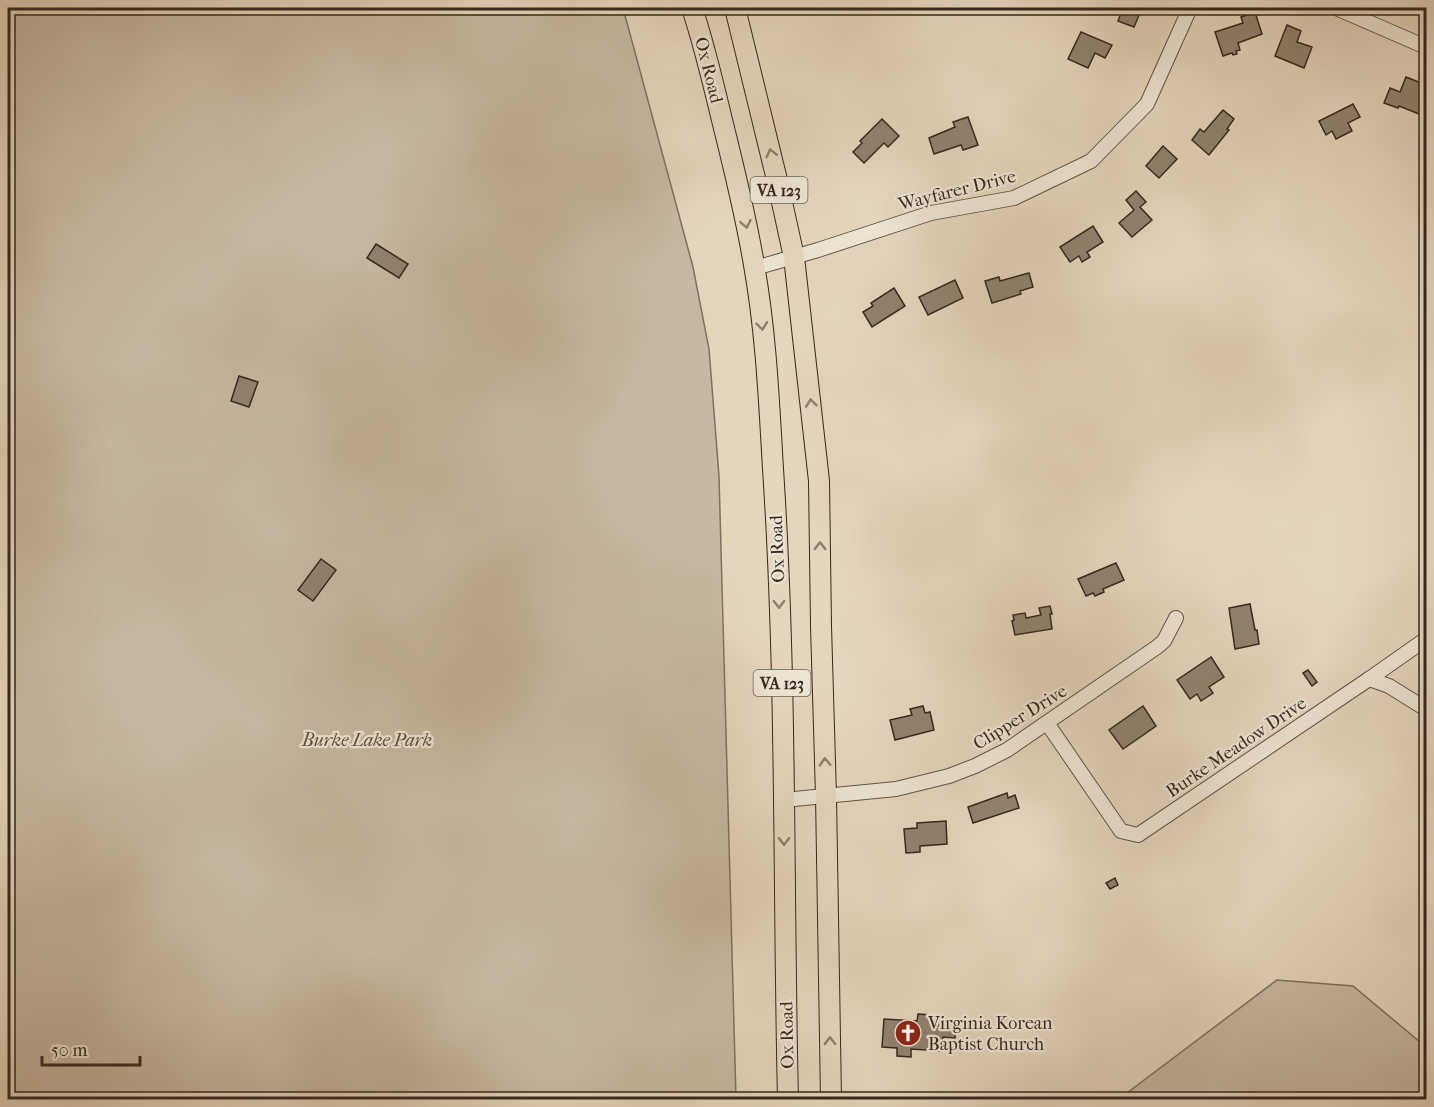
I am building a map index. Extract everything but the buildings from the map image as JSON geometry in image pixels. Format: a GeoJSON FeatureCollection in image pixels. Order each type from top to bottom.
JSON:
{"type":"FeatureCollection","features":[{"type":"Feature","properties":{"kind":"highway","name":"Ox Road"},"geometry":{"type":"LineString","coordinates":[[692,8],[741,195],[755,268],[763,336],[778,532],[788,1100]]}},
{"type":"Feature","properties":{"kind":"highway","name":"VA 123"},"geometry":{"type":"LineString","coordinates":[[735,8],[794,257],[819,481],[831,1100]]}},
{"type":"Feature","properties":{"kind":"street","name":"Wayfarer Drive"},"geometry":{"type":"LineString","coordinates":[[755,268],[931,213],[1014,198],[1091,161],[1147,104],[1190,8]]}},
{"type":"Feature","properties":{"kind":"street"},"geometry":{"type":"LineString","coordinates":[[1336,8],[1426,47]]}},
{"type":"Feature","properties":{"kind":"street","name":"Clipper Drive"},"geometry":{"type":"LineString","coordinates":[[784,800],[896,789],[949,776],[975,766],[1007,750],[1158,647],[1164,641],[1176,618]]}},
{"type":"Feature","properties":{"kind":"street","name":"Burke Meadow Drive"},"geometry":{"type":"LineString","coordinates":[[1047,723],[1121,831],[1138,835],[1370,680],[1426,639]]}},
{"type":"Feature","properties":{"kind":"street"},"geometry":{"type":"LineString","coordinates":[[1370,680],[1389,686],[1426,709]]}},
{"type":"Feature","properties":{"kind":"green space","name":"Burke Lake Park"},"geometry":{"type":"Polygon","coordinates":[[[8,8],[623,8],[693,267],[709,349],[719,476],[736,1099],[8,1099],[8,8]]]}},
{"type":"Feature","properties":{"kind":"green space"},"geometry":{"type":"Polygon","coordinates":[[[1277,980],[1353,986],[1426,1047],[1426,1099],[1119,1099],[1277,980]]]}},
{"type":"Feature","properties":{"kind":"place","name":"Virginia Korean Baptist Church"},"geometry":{"type":"Point","coordinates":[908,1033]}}]}
